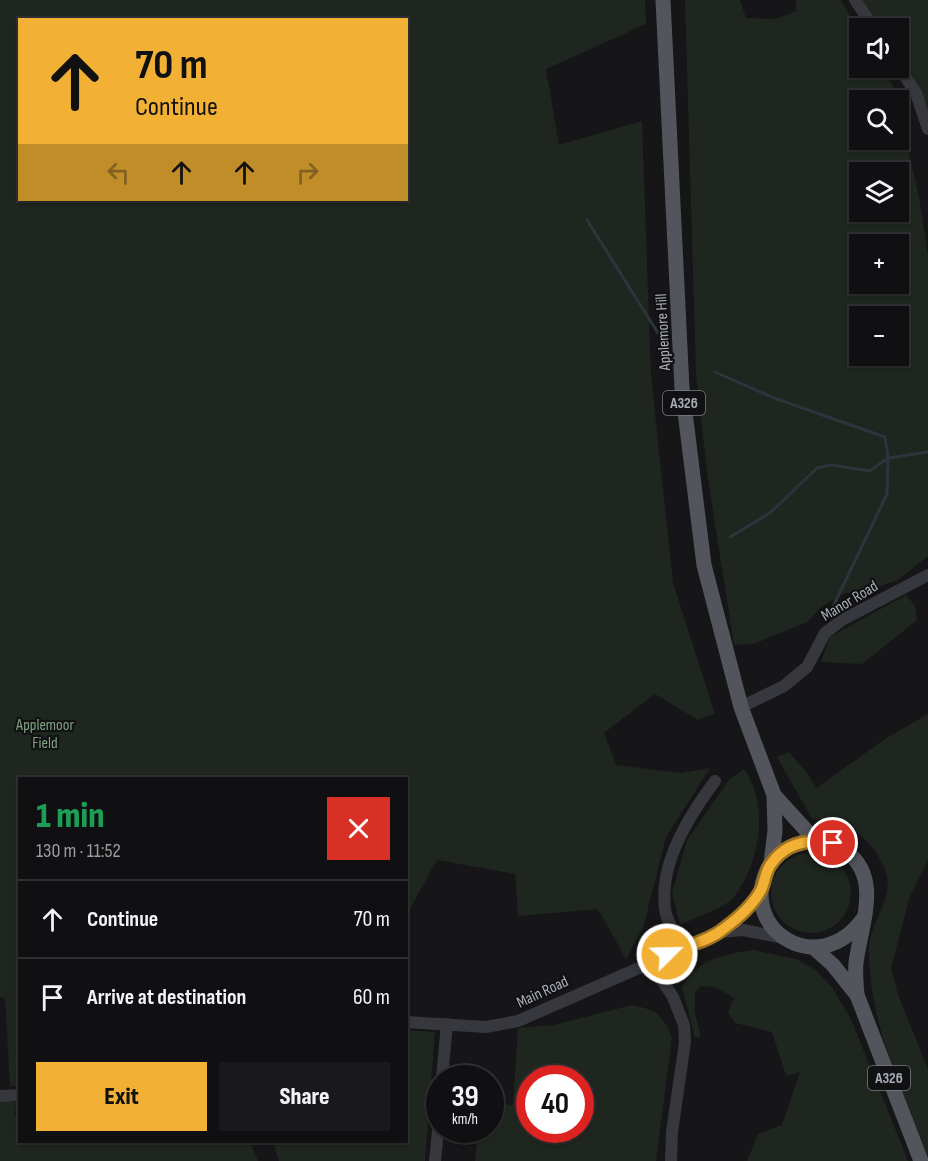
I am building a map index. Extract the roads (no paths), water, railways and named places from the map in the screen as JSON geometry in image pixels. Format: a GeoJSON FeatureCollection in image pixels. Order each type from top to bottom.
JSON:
{"type":"FeatureCollection","features":[{"type":"Feature","properties":{"kind":"main road","name":"Applemore Hill"},"geometry":{"type":"LineString","coordinates":[[663,0],[682,388],[704,565],[741,707],[774,795],[775,831],[771,863]]}},
{"type":"Feature","properties":{"kind":"main road","name":"Applemore Hill"},"geometry":{"type":"LineString","coordinates":[[774,795],[815,840]]}},
{"type":"Feature","properties":{"kind":"main road"},"geometry":{"type":"LineString","coordinates":[[815,840],[833,843],[849,852],[861,866],[868,883],[868,902],[863,919],[842,940],[828,946],[814,948],[798,945],[784,938],[766,917],[762,889],[771,863],[790,847],[815,840]]}},
{"type":"Feature","properties":{"kind":"main road","name":"A326"},"geometry":{"type":"LineString","coordinates":[[857,995],[856,965],[863,919]]}},
{"type":"Feature","properties":{"kind":"main road","name":"A326"},"geometry":{"type":"LineString","coordinates":[[814,948],[833,965],[857,995],[921,1161]]}},
{"type":"Feature","properties":{"kind":"street"},"geometry":{"type":"LineString","coordinates":[[855,0],[867,18]]}},
{"type":"Feature","properties":{"kind":"street"},"geometry":{"type":"LineString","coordinates":[[906,78],[916,93],[928,129]]}},
{"type":"Feature","properties":{"kind":"street","name":"Manor Road"},"geometry":{"type":"LineString","coordinates":[[741,707],[784,686],[807,667],[825,633],[842,620],[928,574]]}},
{"type":"Feature","properties":{"kind":"street"},"geometry":{"type":"LineString","coordinates":[[683,947],[670,924],[664,892],[670,865],[692,812],[715,781]]}},
{"type":"Feature","properties":{"kind":"street","name":"Main Road"},"geometry":{"type":"LineString","coordinates":[[721,932],[748,907],[762,889]]}},
{"type":"Feature","properties":{"kind":"street","name":"Main Road"},"geometry":{"type":"LineString","coordinates":[[408,1022],[486,1027],[518,1021],[721,932],[743,930],[784,938]]}},
{"type":"Feature","properties":{"kind":"street"},"geometry":{"type":"LineString","coordinates":[[650,962],[673,997],[684,1025],[685,1042],[672,1132],[671,1161]]}},
{"type":"Feature","properties":{"kind":"street"},"geometry":{"type":"LineString","coordinates":[[443,1065],[447,1024]]}},
{"type":"Feature","properties":{"kind":"street"},"geometry":{"type":"LineString","coordinates":[[0,1096],[18,1095]]}},
{"type":"Feature","properties":{"kind":"street"},"geometry":{"type":"LineString","coordinates":[[435,1161],[437,1143]]}},
{"type":"Feature","properties":{"kind":"waterway"},"geometry":{"type":"LineString","coordinates":[[587,220],[658,333]]}},
{"type":"Feature","properties":{"kind":"waterway"},"geometry":{"type":"LineString","coordinates":[[715,372],[774,398],[885,437],[888,458],[928,452]]}},
{"type":"Feature","properties":{"kind":"waterway"},"geometry":{"type":"LineString","coordinates":[[730,537],[770,513],[817,468],[831,465],[870,471],[888,458]]}},
{"type":"Feature","properties":{"kind":"waterway"},"geometry":{"type":"LineString","coordinates":[[830,613],[887,494],[888,458]]}},
{"type":"Feature","properties":{"kind":"park label","name":"Applemoor Field"},"geometry":{"type":"Point","coordinates":[45,733]}}]}
